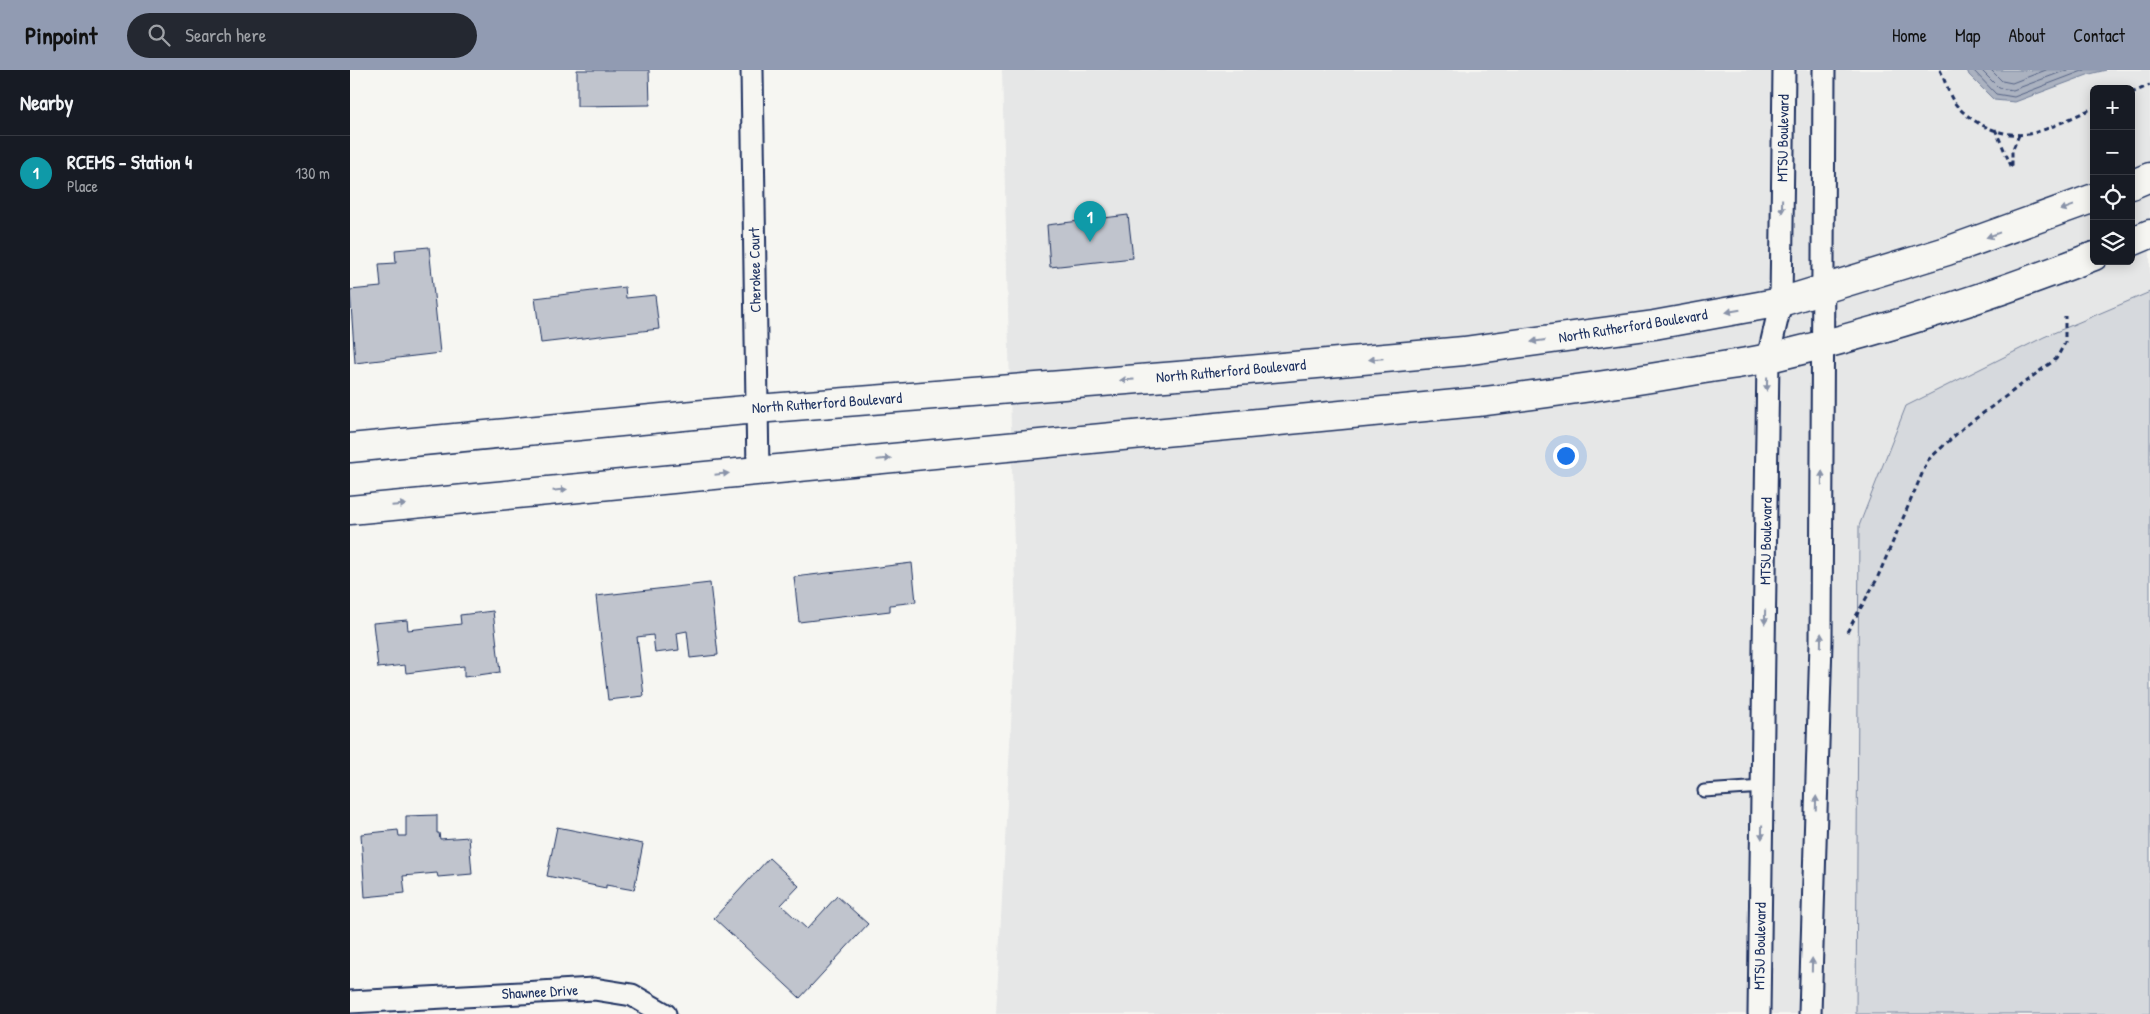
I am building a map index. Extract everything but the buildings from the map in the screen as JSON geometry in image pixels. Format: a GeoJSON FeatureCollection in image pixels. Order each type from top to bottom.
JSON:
{"type":"FeatureCollection","features":[{"type":"Feature","properties":{"kind":"main road"},"geometry":{"type":"LineString","coordinates":[[2135,183],[2150,177]]}},
{"type":"Feature","properties":{"kind":"main road","name":"North Rutherford Boulevard"},"geometry":{"type":"LineString","coordinates":[[350,448],[756,408],[1203,374],[1464,351],[1654,325],[1781,302],[1947,251],[2090,199]]}},
{"type":"Feature","properties":{"kind":"main road"},"geometry":{"type":"LineString","coordinates":[[2135,240],[2150,234]]}},
{"type":"Feature","properties":{"kind":"main road"},"geometry":{"type":"LineString","coordinates":[[350,510],[1477,402],[1606,386],[1768,358],[1824,344],[1910,320],[2038,278],[2090,258]]}},
{"type":"Feature","properties":{"kind":"street","name":"Cherokee Court"},"geometry":{"type":"LineString","coordinates":[[752,70],[758,471]]}},
{"type":"Feature","properties":{"kind":"street","name":"MTSU Boulevard"},"geometry":{"type":"LineString","coordinates":[[1759,1014],[1768,358],[1781,302],[1784,70]]}},
{"type":"Feature","properties":{"kind":"street"},"geometry":{"type":"LineString","coordinates":[[1810,1014],[1821,642],[1824,70]]}},
{"type":"Feature","properties":{"kind":"street","name":"Shawnee Drive"},"geometry":{"type":"LineString","coordinates":[[350,1002],[594,989],[632,995],[665,1014]]}},
{"type":"Feature","properties":{"kind":"lane"},"geometry":{"type":"LineString","coordinates":[[1704,791],[1763,787]]}},
{"type":"Feature","properties":{"kind":"path"},"geometry":{"type":"LineString","coordinates":[[1940,70],[1954,101],[1969,117],[2000,132],[2019,135],[2033,133],[2090,110]]}},
{"type":"Feature","properties":{"kind":"path"},"geometry":{"type":"LineString","coordinates":[[2135,91],[2150,85]]}},
{"type":"Feature","properties":{"kind":"path"},"geometry":{"type":"LineString","coordinates":[[1995,129],[2012,168],[2012,151],[2019,135]]}},
{"type":"Feature","properties":{"kind":"path"},"geometry":{"type":"LineString","coordinates":[[1842,639],[1876,581],[1928,460],[1963,428],[2056,359],[2065,343],[2065,316]]}},
{"type":"Feature","properties":{"kind":"shaded area"},"geometry":{"type":"Polygon","coordinates":[[[1002,70],[2150,70],[2150,1014],[996,1014],[1016,628],[1002,70]]]}},
{"type":"Feature","properties":{"kind":"shaded area"},"geometry":{"type":"Polygon","coordinates":[[[2150,292],[2150,1014],[1856,1014],[1859,526],[1906,406],[2044,337],[2150,292]]]}},
{"type":"Feature","properties":{"kind":"water"},"geometry":{"type":"Polygon","coordinates":[[[1967,70],[2106,70],[2090,74],[2015,102],[1994,100],[1969,75],[1967,70]]]}},
{"type":"Feature","properties":{"kind":"place","name":"RCEMS - Station 4"},"geometry":{"type":"Point","coordinates":[1090,242]}}]}
